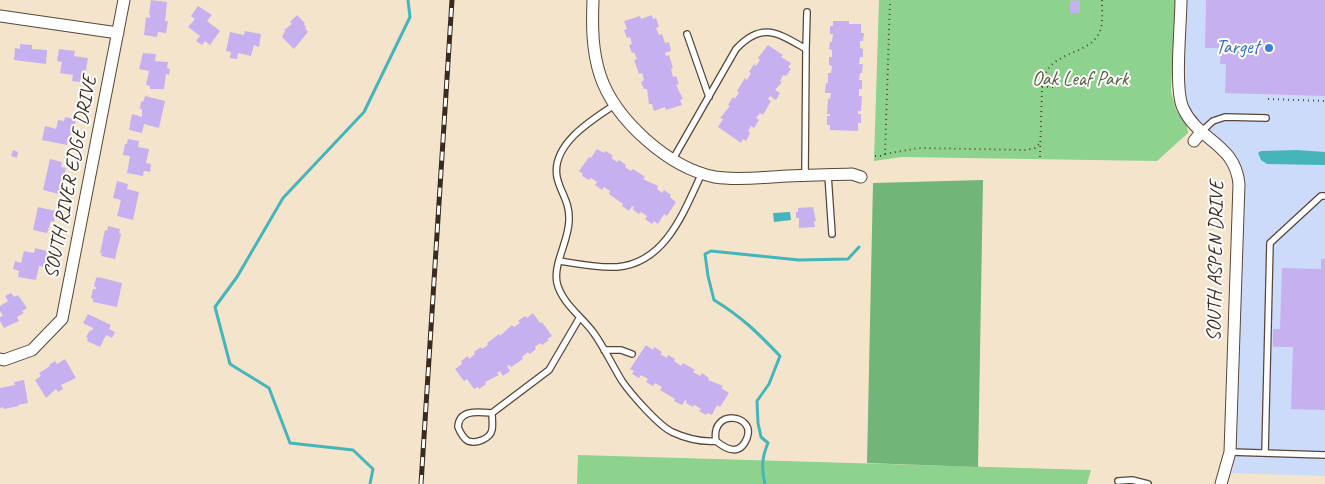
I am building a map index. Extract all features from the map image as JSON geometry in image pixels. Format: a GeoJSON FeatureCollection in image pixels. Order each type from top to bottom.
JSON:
{"type":"FeatureCollection","features":[{"type":"Feature","properties":{"kind":"street","name":"SOUTH RIVER EDGE DRIVE"},"geometry":{"type":"LineString","coordinates":[[0,360],[32,350],[62,319],[124,0]]}},
{"type":"Feature","properties":{"kind":"street"},"geometry":{"type":"LineString","coordinates":[[593,0],[592,33],[600,77],[629,122],[647,140],[673,160],[702,173],[730,178],[828,174],[852,174],[861,177]]}},
{"type":"Feature","properties":{"kind":"street","name":"SOUTH ASPEN DRIVE"},"geometry":{"type":"LineString","coordinates":[[1181,0],[1180,102],[1186,114],[1202,132],[1229,156],[1239,184],[1230,452],[1221,484]]}},
{"type":"Feature","properties":{"kind":"street"},"geometry":{"type":"LineString","coordinates":[[0,16],[118,33]]}},
{"type":"Feature","properties":{"kind":"street"},"geometry":{"type":"LineString","coordinates":[[1194,141],[1202,132]]}},
{"type":"Feature","properties":{"kind":"lane"},"geometry":{"type":"LineString","coordinates":[[805,175],[807,12]]}},
{"type":"Feature","properties":{"kind":"lane"},"geometry":{"type":"LineString","coordinates":[[673,160],[736,49],[745,39],[755,34],[767,32],[780,34],[806,49]]}},
{"type":"Feature","properties":{"kind":"lane"},"geometry":{"type":"LineString","coordinates":[[687,34],[709,97]]}},
{"type":"Feature","properties":{"kind":"lane"},"geometry":{"type":"LineString","coordinates":[[616,104],[589,121],[573,135],[558,161],[557,176],[566,199],[569,220],[557,282],[562,297],[593,332],[624,383],[650,413],[672,432],[705,442],[716,441],[728,450],[737,450],[743,446],[747,439],[748,429],[745,423],[739,419],[724,419],[717,426],[716,441]]}},
{"type":"Feature","properties":{"kind":"lane"},"geometry":{"type":"LineString","coordinates":[[1202,132],[1213,121],[1224,117],[1266,118]]}},
{"type":"Feature","properties":{"kind":"lane"},"geometry":{"type":"LineString","coordinates":[[560,261],[605,267],[630,265],[645,259],[661,247],[679,221],[702,173]]}},
{"type":"Feature","properties":{"kind":"lane"},"geometry":{"type":"LineString","coordinates":[[828,174],[832,234]]}},
{"type":"Feature","properties":{"kind":"lane"},"geometry":{"type":"LineString","coordinates":[[1265,453],[1270,243],[1321,196],[1325,196]]}},
{"type":"Feature","properties":{"kind":"lane"},"geometry":{"type":"LineString","coordinates":[[492,413],[492,430],[485,439],[476,442],[464,438],[458,427],[461,418],[465,414],[472,412],[492,413],[549,370],[580,318]]}},
{"type":"Feature","properties":{"kind":"lane"},"geometry":{"type":"LineString","coordinates":[[604,350],[620,350],[632,354]]}},
{"type":"Feature","properties":{"kind":"lane"},"geometry":{"type":"LineString","coordinates":[[1230,452],[1325,455]]}},
{"type":"Feature","properties":{"kind":"lane"},"geometry":{"type":"LineString","coordinates":[[1118,481],[1132,480],[1148,484]]}},
{"type":"Feature","properties":{"kind":"path"},"geometry":{"type":"LineString","coordinates":[[885,154],[890,0]]}},
{"type":"Feature","properties":{"kind":"path"},"geometry":{"type":"LineString","coordinates":[[1040,157],[1042,86],[1044,76],[1053,62],[1088,44],[1098,33],[1101,25],[1102,0]]}},
{"type":"Feature","properties":{"kind":"path"},"geometry":{"type":"LineString","coordinates":[[1042,86],[1053,87]]}},
{"type":"Feature","properties":{"kind":"path"},"geometry":{"type":"LineString","coordinates":[[1268,99],[1325,101]]}},
{"type":"Feature","properties":{"kind":"path"},"geometry":{"type":"LineString","coordinates":[[876,156],[919,148],[1026,150],[1035,148],[1040,142]]}},
{"type":"Feature","properties":{"kind":"shaded area"},"geometry":{"type":"Polygon","coordinates":[[[1187,0],[1325,0],[1325,476],[1232,473],[1244,196],[1241,168],[1237,160],[1224,143],[1196,117],[1188,106],[1184,92],[1187,0]]]}},
{"type":"Feature","properties":{"kind":"green space","name":"Oak Leaf Park"},"geometry":{"type":"Polygon","coordinates":[[[879,0],[1175,0],[1171,91],[1176,110],[1187,125],[1188,133],[1157,161],[902,157],[874,161],[879,0]]]}},
{"type":"Feature","properties":{"kind":"green space"},"geometry":{"type":"Polygon","coordinates":[[[983,180],[978,467],[867,463],[873,183],[983,180]]]}},
{"type":"Feature","properties":{"kind":"green space"},"geometry":{"type":"Polygon","coordinates":[[[578,455],[1091,470],[1087,484],[577,484],[578,455]]]}},
{"type":"Feature","properties":{"kind":"water"},"geometry":{"type":"Polygon","coordinates":[[[1297,150],[1325,152],[1325,165],[1267,164],[1261,160],[1258,153],[1261,151],[1297,150]]]}},
{"type":"Feature","properties":{"kind":"water"},"geometry":{"type":"Polygon","coordinates":[[[790,212],[791,220],[774,222],[773,213],[790,212]]]}},
{"type":"Feature","properties":{"kind":"building"},"geometry":{"type":"Polygon","coordinates":[[[151,0],[167,2],[165,21],[168,21],[166,33],[158,32],[157,37],[144,35],[146,17],[150,18],[151,0]]]}},
{"type":"Feature","properties":{"kind":"building"},"geometry":{"type":"Polygon","coordinates":[[[1080,0],[1080,13],[1070,13],[1070,1],[1080,0]]]}},
{"type":"Feature","properties":{"kind":"building","name":"Target"},"geometry":{"type":"Polygon","coordinates":[[[1206,0],[1325,0],[1325,96],[1225,93],[1226,64],[1220,64],[1221,48],[1205,48],[1206,0]]]}},
{"type":"Feature","properties":{"kind":"building"},"geometry":{"type":"Polygon","coordinates":[[[198,6],[212,15],[207,21],[220,31],[210,45],[205,41],[202,45],[196,41],[200,36],[188,27],[195,19],[191,16],[198,6]]]}},
{"type":"Feature","properties":{"kind":"building"},"geometry":{"type":"Polygon","coordinates":[[[297,15],[305,23],[305,28],[308,32],[294,49],[282,37],[284,30],[292,24],[290,22],[297,15]]]}},
{"type":"Feature","properties":{"kind":"building"},"geometry":{"type":"Polygon","coordinates":[[[652,15],[653,19],[656,18],[659,27],[656,28],[659,35],[662,34],[665,43],[669,42],[671,51],[665,53],[666,56],[669,55],[673,68],[671,69],[673,77],[676,76],[679,84],[676,85],[683,99],[680,100],[682,105],[666,110],[665,107],[654,111],[652,104],[649,104],[647,89],[644,89],[641,82],[644,80],[642,73],[639,74],[634,60],[637,59],[629,45],[632,44],[630,37],[627,38],[624,30],[627,29],[624,21],[640,16],[641,19],[652,15]]]}},
{"type":"Feature","properties":{"kind":"building"},"geometry":{"type":"Polygon","coordinates":[[[833,21],[849,21],[849,24],[861,24],[861,33],[864,33],[863,41],[860,41],[863,57],[860,57],[859,64],[863,64],[859,80],[862,80],[862,89],[859,89],[859,96],[862,96],[861,111],[858,111],[858,114],[861,114],[861,123],[858,123],[858,131],[830,130],[830,125],[827,125],[827,116],[830,116],[830,114],[827,114],[828,99],[830,99],[831,93],[825,93],[828,73],[831,73],[832,66],[829,65],[829,57],[832,57],[832,50],[829,49],[833,34],[830,34],[830,26],[833,26],[833,21]]]}},
{"type":"Feature","properties":{"kind":"building"},"geometry":{"type":"Polygon","coordinates":[[[245,31],[261,34],[259,47],[254,45],[251,56],[238,53],[237,59],[230,58],[231,52],[226,51],[230,32],[244,35],[245,31]]]}},
{"type":"Feature","properties":{"kind":"building"},"geometry":{"type":"Polygon","coordinates":[[[20,44],[32,45],[32,49],[47,50],[46,64],[14,60],[15,48],[20,49],[20,44]]]}},
{"type":"Feature","properties":{"kind":"building"},"geometry":{"type":"Polygon","coordinates":[[[768,45],[791,63],[788,67],[791,69],[786,76],[783,75],[780,81],[782,82],[775,90],[780,93],[776,100],[770,96],[768,99],[771,101],[763,115],[760,113],[756,118],[759,120],[754,128],[751,126],[746,141],[743,139],[741,143],[718,127],[723,119],[720,118],[730,106],[728,105],[733,97],[735,99],[739,92],[737,91],[745,78],[747,80],[751,73],[749,72],[754,64],[756,66],[760,60],[758,58],[768,45]]]}},
{"type":"Feature","properties":{"kind":"building"},"geometry":{"type":"Polygon","coordinates":[[[59,49],[75,51],[74,56],[88,58],[85,76],[81,76],[80,82],[72,81],[73,75],[60,73],[62,62],[57,61],[59,49]]]}},
{"type":"Feature","properties":{"kind":"building"},"geometry":{"type":"Polygon","coordinates":[[[143,53],[156,54],[155,61],[168,62],[167,68],[170,69],[169,75],[166,74],[164,89],[150,89],[150,86],[146,85],[149,71],[139,69],[143,53]]]}},
{"type":"Feature","properties":{"kind":"building"},"geometry":{"type":"Polygon","coordinates":[[[145,96],[165,101],[159,128],[144,124],[142,133],[129,130],[132,114],[142,117],[141,101],[143,102],[145,96]]]}},
{"type":"Feature","properties":{"kind":"building"},"geometry":{"type":"Polygon","coordinates":[[[65,117],[76,119],[73,135],[71,134],[68,137],[67,145],[42,140],[45,126],[56,129],[58,120],[64,121],[65,117]]]}},
{"type":"Feature","properties":{"kind":"building"},"geometry":{"type":"Polygon","coordinates":[[[128,139],[139,141],[138,147],[149,149],[146,163],[151,164],[150,172],[144,171],[143,176],[127,173],[130,156],[123,155],[128,139]]]}},
{"type":"Feature","properties":{"kind":"building"},"geometry":{"type":"Polygon","coordinates":[[[597,149],[604,153],[606,151],[617,162],[619,160],[631,171],[633,169],[645,177],[643,179],[658,186],[657,189],[662,193],[664,190],[671,195],[670,197],[676,202],[667,216],[664,214],[658,224],[654,221],[652,224],[645,219],[647,216],[633,210],[634,207],[632,206],[629,211],[609,194],[610,191],[604,187],[602,190],[595,185],[597,182],[582,176],[583,174],[579,171],[597,149]]]}},
{"type":"Feature","properties":{"kind":"building"},"geometry":{"type":"Polygon","coordinates":[[[13,150],[18,152],[17,158],[11,156],[13,150]]]}},
{"type":"Feature","properties":{"kind":"building"},"geometry":{"type":"Polygon","coordinates":[[[50,159],[62,162],[61,167],[66,168],[59,194],[43,190],[50,159]]]}},
{"type":"Feature","properties":{"kind":"building"},"geometry":{"type":"Polygon","coordinates":[[[117,181],[128,184],[127,189],[139,192],[133,220],[117,216],[121,200],[113,198],[117,181]]]}},
{"type":"Feature","properties":{"kind":"building"},"geometry":{"type":"Polygon","coordinates":[[[38,207],[56,211],[54,222],[51,221],[47,233],[33,230],[38,207]]]}},
{"type":"Feature","properties":{"kind":"building"},"geometry":{"type":"Polygon","coordinates":[[[813,207],[816,221],[814,221],[815,227],[799,228],[799,218],[796,218],[798,208],[813,207]]]}},
{"type":"Feature","properties":{"kind":"building"},"geometry":{"type":"Polygon","coordinates":[[[108,226],[120,229],[119,233],[121,234],[115,259],[101,256],[102,253],[100,253],[105,230],[107,231],[108,226]]]}},
{"type":"Feature","properties":{"kind":"building"},"geometry":{"type":"Polygon","coordinates":[[[35,248],[47,251],[44,267],[39,266],[36,280],[18,277],[19,271],[13,269],[15,261],[21,263],[24,251],[34,253],[35,248]]]}},
{"type":"Feature","properties":{"kind":"building"},"geometry":{"type":"Polygon","coordinates":[[[1321,259],[1325,259],[1325,410],[1291,409],[1293,347],[1273,347],[1273,329],[1280,329],[1282,268],[1321,269],[1321,259]]]}},
{"type":"Feature","properties":{"kind":"building"},"geometry":{"type":"Polygon","coordinates":[[[98,277],[122,283],[117,307],[93,302],[91,298],[93,289],[96,289],[94,287],[98,277]]]}},
{"type":"Feature","properties":{"kind":"building"},"geometry":{"type":"Polygon","coordinates":[[[11,293],[14,297],[18,295],[27,308],[22,311],[24,313],[17,317],[19,321],[4,328],[0,321],[0,317],[3,316],[0,306],[8,301],[5,296],[11,293]]]}},
{"type":"Feature","properties":{"kind":"building"},"geometry":{"type":"Polygon","coordinates":[[[533,313],[552,336],[547,339],[549,340],[542,345],[540,343],[530,354],[528,352],[522,357],[523,359],[511,367],[507,366],[510,371],[503,376],[500,371],[497,373],[499,375],[485,382],[486,384],[479,389],[478,387],[474,389],[467,379],[464,381],[455,369],[462,364],[461,361],[468,356],[469,359],[475,354],[474,352],[488,345],[487,343],[499,334],[500,336],[512,325],[514,327],[520,323],[518,321],[525,316],[527,318],[533,313]]]}},
{"type":"Feature","properties":{"kind":"building"},"geometry":{"type":"Polygon","coordinates":[[[88,314],[111,325],[109,329],[115,332],[112,338],[106,335],[100,347],[87,341],[88,338],[86,337],[93,328],[83,323],[88,314]]]}},
{"type":"Feature","properties":{"kind":"building"},"geometry":{"type":"Polygon","coordinates":[[[646,345],[653,350],[654,347],[667,358],[668,355],[675,359],[674,361],[681,366],[683,363],[695,370],[693,372],[700,376],[702,373],[709,378],[708,380],[723,386],[721,388],[729,393],[720,407],[717,405],[712,415],[708,413],[706,415],[699,411],[701,409],[694,405],[693,407],[686,403],[687,401],[685,400],[682,405],[674,401],[675,399],[660,390],[662,387],[655,383],[653,386],[646,382],[648,379],[641,375],[639,378],[632,374],[634,371],[630,369],[646,345]]]}},
{"type":"Feature","properties":{"kind":"building"},"geometry":{"type":"Polygon","coordinates":[[[65,359],[76,378],[61,385],[63,389],[58,392],[56,389],[46,398],[35,380],[41,376],[39,373],[49,365],[55,361],[57,364],[65,359]]]}},
{"type":"Feature","properties":{"kind":"building"},"geometry":{"type":"Polygon","coordinates":[[[24,380],[28,403],[4,409],[3,407],[0,408],[0,388],[15,385],[14,382],[24,380]]]}},
{"type":"Feature","properties":{"kind":"waterway"},"geometry":{"type":"LineString","coordinates":[[370,484],[373,469],[353,450],[290,443],[269,388],[230,364],[215,307],[237,277],[283,198],[364,112],[410,17],[408,0]]}},
{"type":"Feature","properties":{"kind":"waterway"},"geometry":{"type":"LineString","coordinates":[[765,484],[763,463],[768,443],[761,437],[757,401],[769,384],[780,356],[749,326],[714,300],[705,254],[711,251],[799,260],[848,259],[859,247]]}},
{"type":"Feature","properties":{"kind":"railway"},"geometry":{"type":"LineString","coordinates":[[421,484],[452,0]]}},
{"type":"Feature","properties":{"kind":"place","name":"Target"},"geometry":{"type":"Point","coordinates":[1269,48]}}]}
